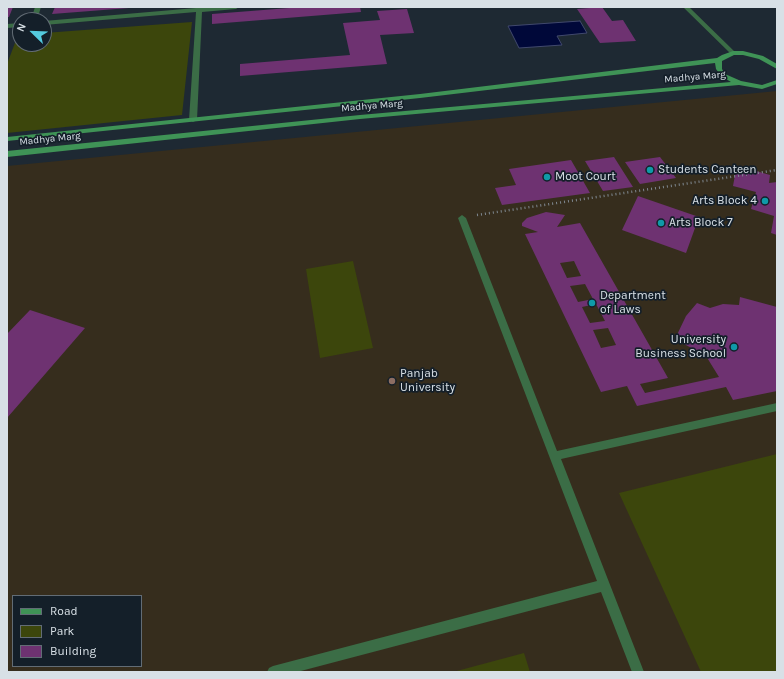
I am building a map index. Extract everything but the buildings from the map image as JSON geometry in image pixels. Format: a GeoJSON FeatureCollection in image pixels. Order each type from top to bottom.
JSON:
{"type":"FeatureCollection","features":[{"type":"Feature","properties":{"kind":"main road"},"geometry":{"type":"LineString","coordinates":[[7,139],[420,96],[719,60],[724,56],[733,53],[752,54],[768,60],[777,67]]}},
{"type":"Feature","properties":{"kind":"main road"},"geometry":{"type":"LineString","coordinates":[[768,60],[777,59]]}},
{"type":"Feature","properties":{"kind":"main road"},"geometry":{"type":"LineString","coordinates":[[719,60],[719,69],[723,75],[739,83],[762,87],[777,82]]}},
{"type":"Feature","properties":{"kind":"main road","name":"Madhya Marg"},"geometry":{"type":"LineString","coordinates":[[7,154],[291,124],[739,83]]}},
{"type":"Feature","properties":{"kind":"street"},"geometry":{"type":"LineString","coordinates":[[52,22],[236,7]]}},
{"type":"Feature","properties":{"kind":"street"},"geometry":{"type":"LineString","coordinates":[[686,7],[733,53]]}},
{"type":"Feature","properties":{"kind":"street"},"geometry":{"type":"LineString","coordinates":[[193,120],[199,9]]}},
{"type":"Feature","properties":{"kind":"lane"},"geometry":{"type":"LineString","coordinates":[[462,218],[638,672]]}},
{"type":"Feature","properties":{"kind":"lane"},"geometry":{"type":"LineString","coordinates":[[554,456],[777,407]]}},
{"type":"Feature","properties":{"kind":"lane"},"geometry":{"type":"LineString","coordinates":[[273,672],[604,585]]}},
{"type":"Feature","properties":{"kind":"path"},"geometry":{"type":"LineString","coordinates":[[462,218],[777,170]]}},
{"type":"Feature","properties":{"kind":"shaded area"},"geometry":{"type":"Polygon","coordinates":[[[580,21],[587,33],[557,36],[562,45],[519,48],[508,26],[580,21]]]}},
{"type":"Feature","properties":{"kind":"shaded area","name":"Panjab University"},"geometry":{"type":"Polygon","coordinates":[[[777,91],[777,672],[7,672],[7,166],[777,91]]]}},
{"type":"Feature","properties":{"kind":"green space"},"geometry":{"type":"Polygon","coordinates":[[[192,22],[182,115],[7,133],[7,64],[12,51],[52,52],[52,32],[192,22]]]}},
{"type":"Feature","properties":{"kind":"green space"},"geometry":{"type":"Polygon","coordinates":[[[353,261],[373,348],[320,358],[306,269],[353,261]]]}},
{"type":"Feature","properties":{"kind":"green space"},"geometry":{"type":"Polygon","coordinates":[[[777,454],[777,672],[701,672],[619,493],[777,454]]]}},
{"type":"Feature","properties":{"kind":"green space"},"geometry":{"type":"Polygon","coordinates":[[[524,653],[530,672],[453,672],[524,653]]]}},
{"type":"Feature","properties":{"kind":"place","name":"Students Canteen"},"geometry":{"type":"Point","coordinates":[650,170]}},
{"type":"Feature","properties":{"kind":"place","name":"Moot Court"},"geometry":{"type":"Point","coordinates":[547,177]}},
{"type":"Feature","properties":{"kind":"place","name":"Arts Block 4"},"geometry":{"type":"Point","coordinates":[765,201]}},
{"type":"Feature","properties":{"kind":"place","name":"Arts Block 7"},"geometry":{"type":"Point","coordinates":[661,223]}},
{"type":"Feature","properties":{"kind":"place","name":"Department of Laws"},"geometry":{"type":"Point","coordinates":[592,303]}},
{"type":"Feature","properties":{"kind":"place","name":"University Business School"},"geometry":{"type":"Point","coordinates":[734,347]}},
{"type":"Feature","properties":{"kind":"place","name":"Panjab University"},"geometry":{"type":"Point","coordinates":[392,381]}}]}
